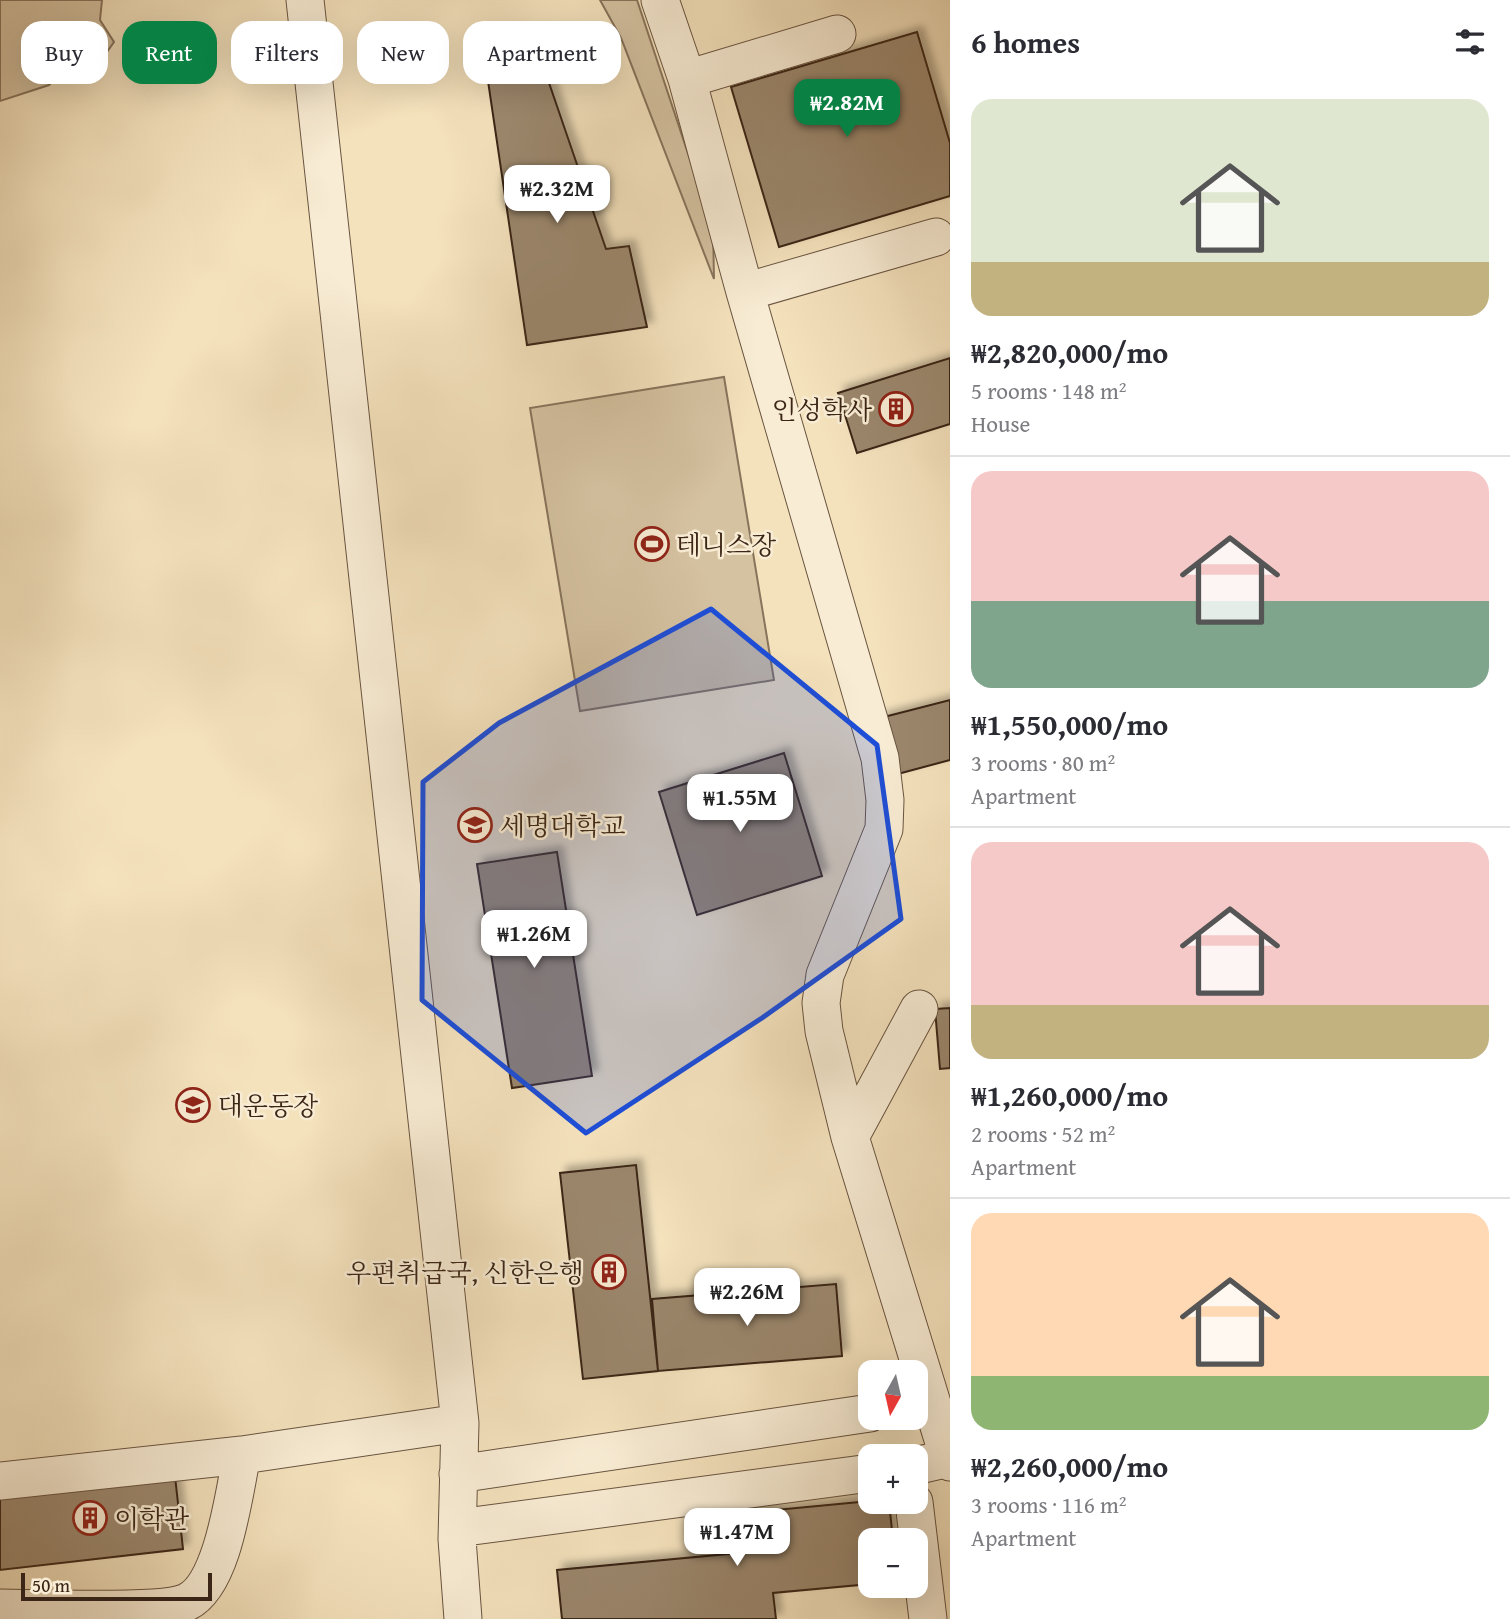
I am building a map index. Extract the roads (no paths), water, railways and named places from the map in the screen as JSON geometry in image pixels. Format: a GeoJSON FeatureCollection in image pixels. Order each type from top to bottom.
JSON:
{"type":"FeatureCollection","features":[{"type":"Feature","properties":{"kind":"lane"},"geometry":{"type":"LineString","coordinates":[[305,0],[460,1423],[458,1528],[464,1619]]}},
{"type":"Feature","properties":{"kind":"lane"},"geometry":{"type":"LineString","coordinates":[[660,0],[687,79],[745,292],[880,758],[885,800],[884,829],[825,975],[821,1003],[824,1031],[850,1137],[930,1387],[938,1462]]}},
{"type":"Feature","properties":{"kind":"lane"},"geometry":{"type":"LineString","coordinates":[[687,79],[837,34]]}},
{"type":"Feature","properties":{"kind":"lane"},"geometry":{"type":"LineString","coordinates":[[745,292],[936,237]]}},
{"type":"Feature","properties":{"kind":"lane"},"geometry":{"type":"LineString","coordinates":[[850,1137],[919,1009]]}},
{"type":"Feature","properties":{"kind":"lane"},"geometry":{"type":"LineString","coordinates":[[458,1474],[858,1415]]}},
{"type":"Feature","properties":{"kind":"lane"},"geometry":{"type":"LineString","coordinates":[[0,1481],[242,1455],[460,1423]]}},
{"type":"Feature","properties":{"kind":"lane"},"geometry":{"type":"LineString","coordinates":[[0,1608],[161,1607],[188,1602],[207,1582],[223,1549],[242,1455]]}},
{"type":"Feature","properties":{"kind":"lane"},"geometry":{"type":"LineString","coordinates":[[458,1528],[858,1475]]}},
{"type":"Feature","properties":{"kind":"lane"},"geometry":{"type":"LineString","coordinates":[[915,1514],[928,1619]]}},
{"type":"Feature","properties":{"kind":"place","name":"인성학사"},"geometry":{"type":"Point","coordinates":[896,409]}},
{"type":"Feature","properties":{"kind":"place","name":"테니스장"},"geometry":{"type":"Point","coordinates":[652,544]}},
{"type":"Feature","properties":{"kind":"place","name":"세명대학교"},"geometry":{"type":"Point","coordinates":[475,825]}},
{"type":"Feature","properties":{"kind":"place","name":"대운동장"},"geometry":{"type":"Point","coordinates":[193,1105]}},
{"type":"Feature","properties":{"kind":"place","name":"우편취급국, 신한은행"},"geometry":{"type":"Point","coordinates":[609,1272]}},
{"type":"Feature","properties":{"kind":"place","name":"이학관"},"geometry":{"type":"Point","coordinates":[90,1518]}}]}
